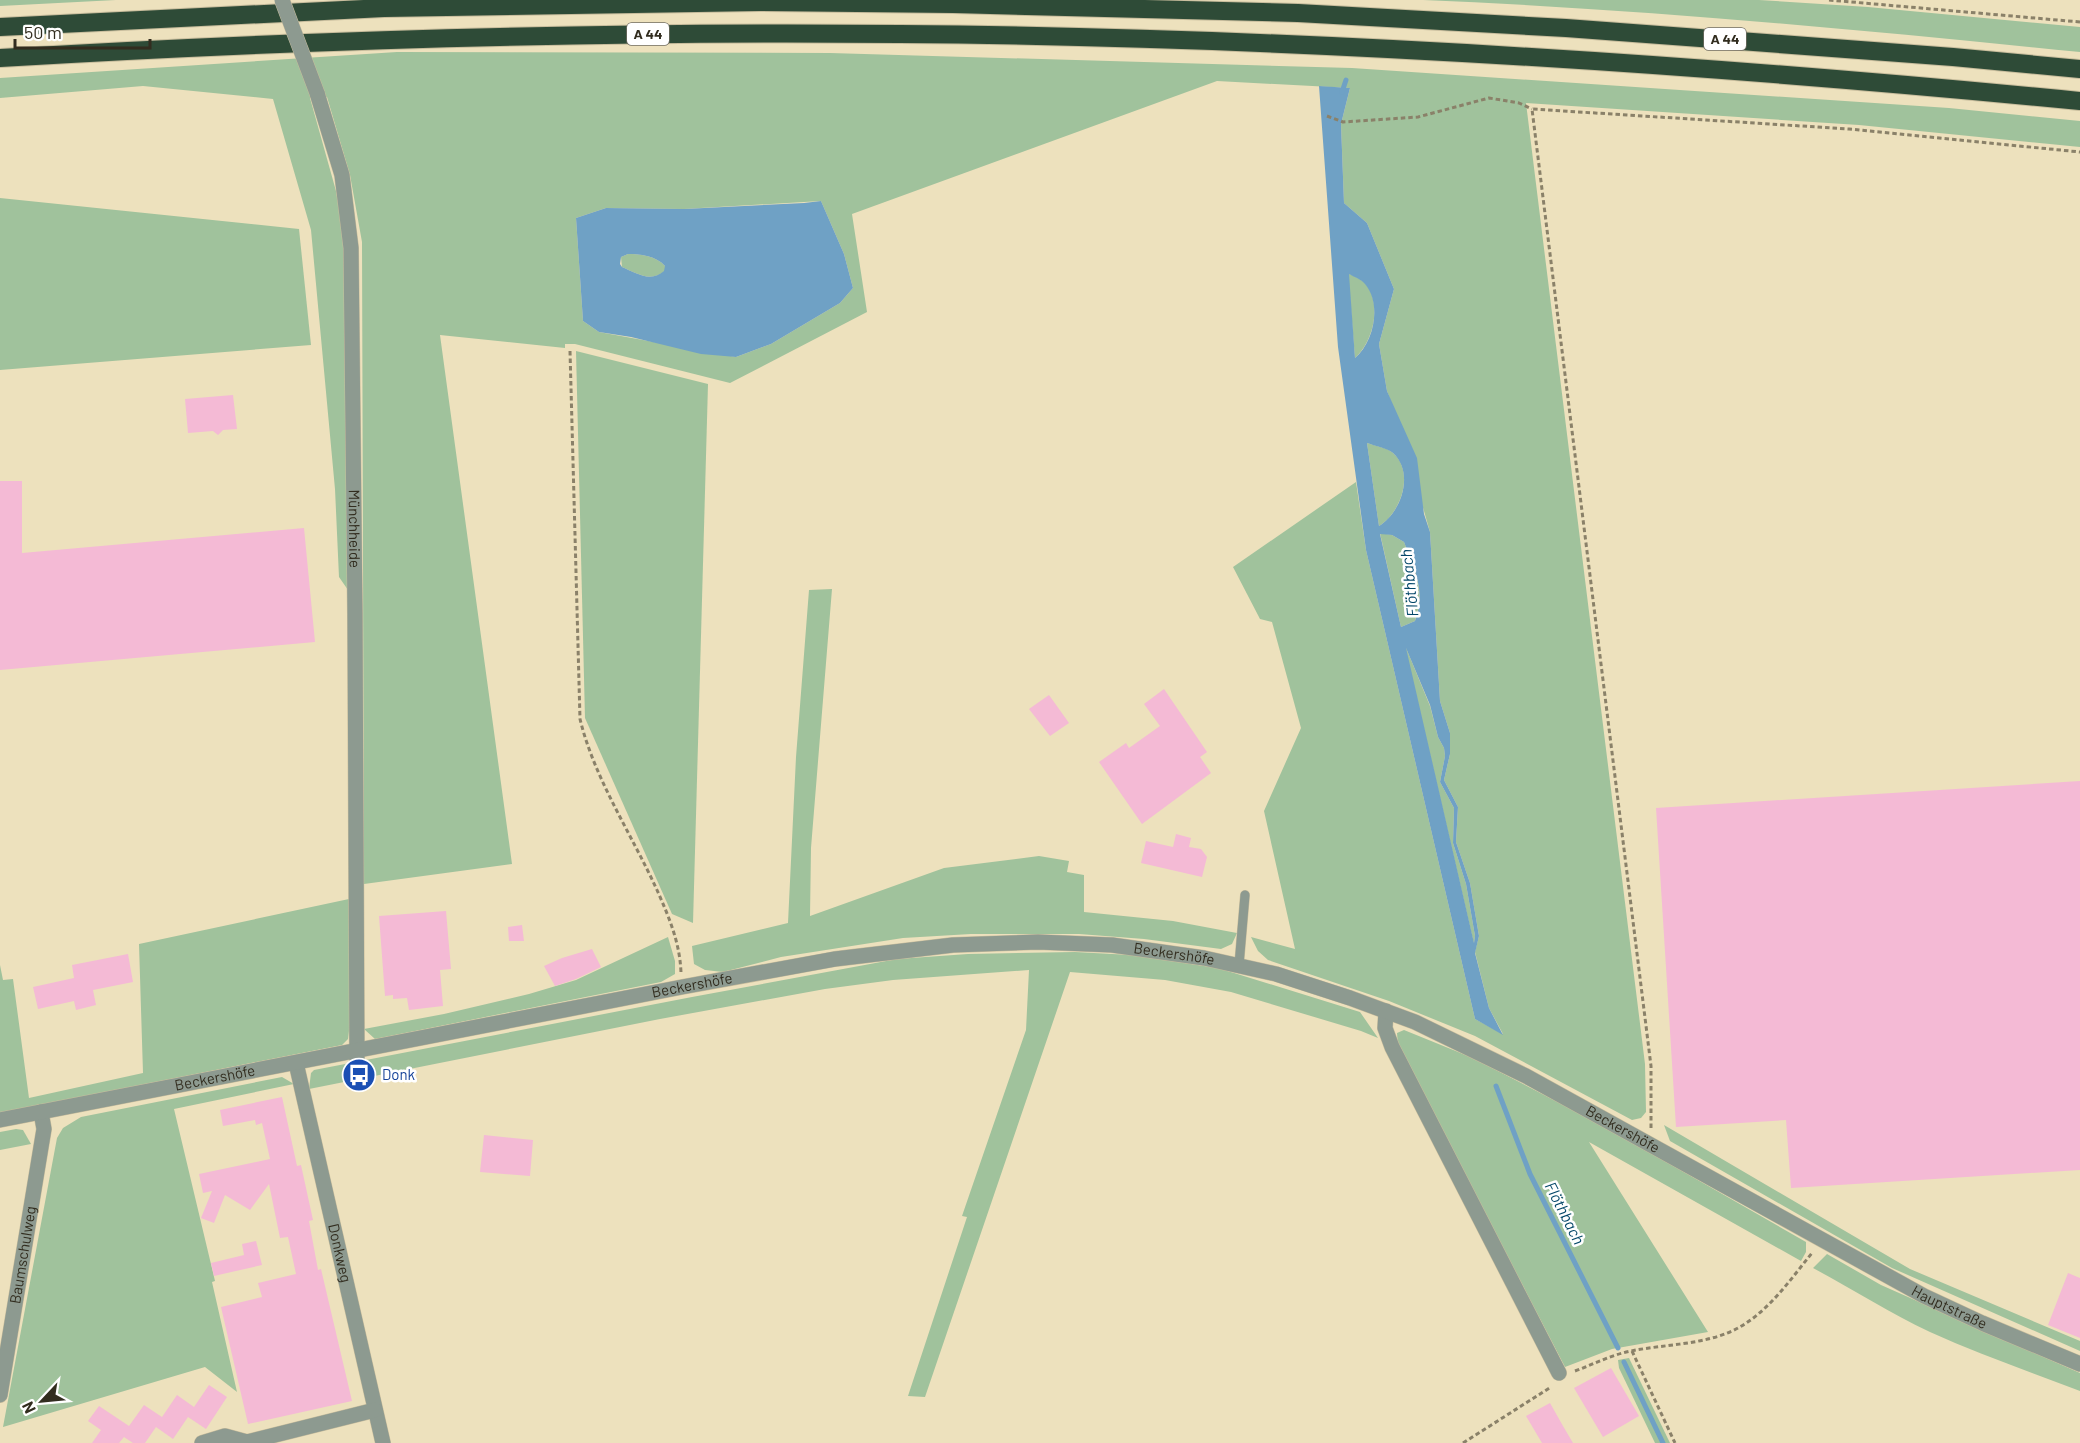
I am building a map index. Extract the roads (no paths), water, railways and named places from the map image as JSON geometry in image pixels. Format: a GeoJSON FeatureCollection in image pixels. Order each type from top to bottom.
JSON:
{"type":"FeatureCollection","features":[{"type":"Feature","properties":{"kind":"highway","name":"A 44"},"geometry":{"type":"LineString","coordinates":[[0,27],[326,9],[628,3],[952,4],[1370,16],[1763,42],[2080,69]]}},
{"type":"Feature","properties":{"kind":"highway","name":"A 44"},"geometry":{"type":"LineString","coordinates":[[0,58],[274,44],[560,35],[913,34],[1374,48],[1754,73],[2080,101]]}},
{"type":"Feature","properties":{"kind":"street","name":"Münchheide"},"geometry":{"type":"LineString","coordinates":[[282,0],[317,93],[342,175],[351,248],[357,1067]]}},
{"type":"Feature","properties":{"kind":"street","name":"Beckershöfe"},"geometry":{"type":"LineString","coordinates":[[0,1120],[681,987],[847,957],[962,944],[1047,942],[1112,945],[1239,965],[1288,978],[1424,1026],[1478,1051],[1649,1143],[1823,1241]]}},
{"type":"Feature","properties":{"kind":"street"},"geometry":{"type":"LineString","coordinates":[[1386,1011],[1387,1035],[1395,1054],[1559,1373]]}},
{"type":"Feature","properties":{"kind":"street","name":"Donkweg"},"geometry":{"type":"LineString","coordinates":[[296,1063],[383,1443]]}},
{"type":"Feature","properties":{"kind":"street","name":"Baumschulweg"},"geometry":{"type":"LineString","coordinates":[[0,1395],[44,1129],[42,1112]]}},
{"type":"Feature","properties":{"kind":"street","name":"Hauptstraße"},"geometry":{"type":"LineString","coordinates":[[1823,1241],[1948,1307],[2080,1364]]}},
{"type":"Feature","properties":{"kind":"street"},"geometry":{"type":"LineString","coordinates":[[202,1443],[225,1436],[247,1442],[375,1410]]}},
{"type":"Feature","properties":{"kind":"lane"},"geometry":{"type":"LineString","coordinates":[[1239,965],[1245,895]]}},
{"type":"Feature","properties":{"kind":"water"},"geometry":{"type":"Polygon","coordinates":[[[1319,86],[1350,88],[1341,124],[1344,203],[1367,223],[1394,289],[1379,344],[1387,391],[1417,458],[1424,514],[1430,532],[1440,701],[1450,733],[1450,754],[1444,780],[1458,807],[1456,842],[1470,883],[1479,936],[1475,953],[1489,1008],[1503,1035],[1475,1019],[1366,550],[1338,347],[1319,86]],[[1349,274],[1355,358],[1362,351],[1371,333],[1374,312],[1370,292],[1365,284],[1349,274]],[[1367,443],[1379,526],[1394,512],[1399,502],[1404,481],[1403,471],[1400,461],[1393,453],[1367,443]],[[1380,534],[1401,627],[1415,621],[1419,600],[1418,581],[1404,542],[1392,535],[1380,534]],[[1406,648],[1474,943],[1475,936],[1466,884],[1453,843],[1454,808],[1440,782],[1445,756],[1444,748],[1438,737],[1430,705],[1406,648]]]}},
{"type":"Feature","properties":{"kind":"water"},"geometry":{"type":"Polygon","coordinates":[[[821,201],[844,254],[853,288],[840,303],[771,344],[736,357],[701,354],[631,337],[599,332],[583,321],[576,218],[606,208],[684,209],[821,201]],[[628,254],[621,257],[622,267],[649,277],[659,275],[664,271],[665,266],[657,260],[648,256],[628,254]]]}},
{"type":"Feature","properties":{"kind":"waterway","name":"Flöthbach"},"geometry":{"type":"LineString","coordinates":[[1342,92],[1346,80]]}},
{"type":"Feature","properties":{"kind":"waterway","name":"Flöthbach"},"geometry":{"type":"LineString","coordinates":[[1496,1086],[1530,1174],[1618,1348]]}},
{"type":"Feature","properties":{"kind":"waterway","name":"Flöthbach"},"geometry":{"type":"LineString","coordinates":[[1624,1362],[1663,1443]]}},
{"type":"Feature","properties":{"kind":"place","name":"Donk"},"geometry":{"type":"Point","coordinates":[359,1075]}}]}
